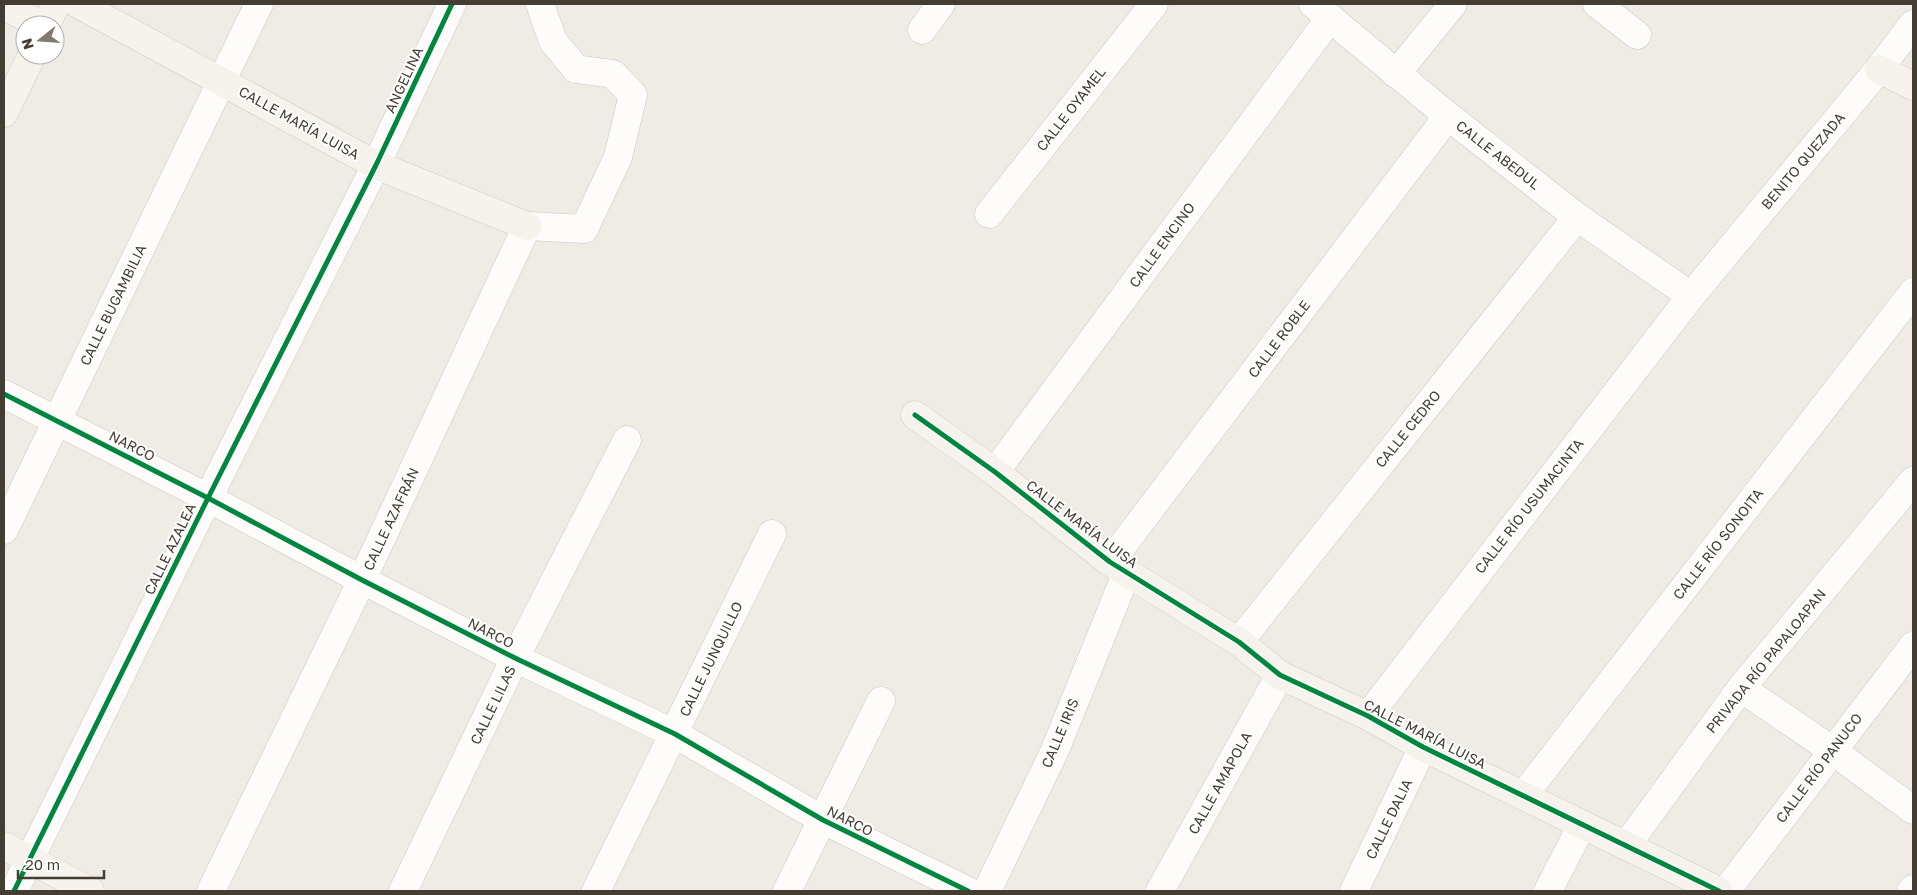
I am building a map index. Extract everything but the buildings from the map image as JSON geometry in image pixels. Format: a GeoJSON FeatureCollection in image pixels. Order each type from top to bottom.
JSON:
{"type":"FeatureCollection","features":[{"type":"Feature","properties":{"kind":"street","name":"CALLE MARÍA LUISA"},"geometry":{"type":"LineString","coordinates":[[78,4],[376,165],[528,226]]}},
{"type":"Feature","properties":{"kind":"street","name":"CALLE BUGAMBILIA"},"geometry":{"type":"LineString","coordinates":[[4,530],[259,4]]}},
{"type":"Feature","properties":{"kind":"street","name":"ANGELINA"},"geometry":{"type":"LineString","coordinates":[[376,165],[452,4]]}},
{"type":"Feature","properties":{"kind":"street"},"geometry":{"type":"LineString","coordinates":[[528,226],[584,229],[618,157],[633,94],[613,74],[576,69],[553,41],[540,4]]}},
{"type":"Feature","properties":{"kind":"street"},"geometry":{"type":"LineString","coordinates":[[922,30],[941,4]]}},
{"type":"Feature","properties":{"kind":"street","name":"CALLE OYAMEL"},"geometry":{"type":"LineString","coordinates":[[989,214],[1154,4]]}},
{"type":"Feature","properties":{"kind":"street"},"geometry":{"type":"LineString","coordinates":[[1396,74],[1453,4]]}},
{"type":"Feature","properties":{"kind":"street"},"geometry":{"type":"LineString","coordinates":[[1597,4],[1637,35]]}},
{"type":"Feature","properties":{"kind":"street"},"geometry":{"type":"LineString","coordinates":[[4,6],[22,15]]}},
{"type":"Feature","properties":{"kind":"street","name":"CALLE ABEDUL"},"geometry":{"type":"LineString","coordinates":[[1321,11],[1448,116],[1577,217],[1691,296]]}},
{"type":"Feature","properties":{"kind":"street","name":"CALLE ENCINO"},"geometry":{"type":"LineString","coordinates":[[995,472],[1321,11]]}},
{"type":"Feature","properties":{"kind":"street","name":"BENITO QUEZADA"},"geometry":{"type":"LineString","coordinates":[[1691,296],[1913,24]]}},
{"type":"Feature","properties":{"kind":"street"},"geometry":{"type":"LineString","coordinates":[[4,113],[27,65]]}},
{"type":"Feature","properties":{"kind":"street"},"geometry":{"type":"LineString","coordinates":[[1878,69],[1913,86]]}},
{"type":"Feature","properties":{"kind":"street","name":"CALLE ROBLE"},"geometry":{"type":"LineString","coordinates":[[1118,567],[1448,116]]}},
{"type":"Feature","properties":{"kind":"street","name":"CALLE AZALEA"},"geometry":{"type":"LineString","coordinates":[[14,891],[31,860],[208,498],[376,165]]}},
{"type":"Feature","properties":{"kind":"street","name":"CALLE CEDRO"},"geometry":{"type":"LineString","coordinates":[[1239,642],[1577,217]]}},
{"type":"Feature","properties":{"kind":"street","name":"CALLE AZAFRÁN"},"geometry":{"type":"LineString","coordinates":[[211,891],[362,580],[528,226]]}},
{"type":"Feature","properties":{"kind":"street","name":"CALLE RÍO SONOITA"},"geometry":{"type":"LineString","coordinates":[[1523,796],[1913,292]]}},
{"type":"Feature","properties":{"kind":"street","name":"CALLE RÍO USUMACINTA"},"geometry":{"type":"LineString","coordinates":[[1368,716],[1691,296]]}},
{"type":"Feature","properties":{"kind":"street","name":"NARCO"},"geometry":{"type":"LineString","coordinates":[[4,394],[515,658],[675,734],[823,820],[968,891]]}},
{"type":"Feature","properties":{"kind":"street","name":"CALLE MARÍA LUISA"},"geometry":{"type":"LineString","coordinates":[[915,415],[995,472],[1118,567],[1239,642],[1280,675],[1368,716],[1423,747],[1719,891]]}},
{"type":"Feature","properties":{"kind":"street","name":"CALLE LILAS"},"geometry":{"type":"LineString","coordinates":[[404,891],[515,658],[627,440]]}},
{"type":"Feature","properties":{"kind":"street","name":"PRIVADA RÍO PAPALOAPAN"},"geometry":{"type":"LineString","coordinates":[[1626,846],[1741,688],[1913,481]]}},
{"type":"Feature","properties":{"kind":"street","name":"CALLE JUNQUILLO"},"geometry":{"type":"LineString","coordinates":[[596,891],[772,534]]}},
{"type":"Feature","properties":{"kind":"street","name":"CALLE IRIS"},"geometry":{"type":"LineString","coordinates":[[986,891],[1055,750],[1118,567]]}},
{"type":"Feature","properties":{"kind":"street","name":"CALLE RÍO PANUCO"},"geometry":{"type":"LineString","coordinates":[[1726,891],[1913,646]]}},
{"type":"Feature","properties":{"kind":"street","name":"CALLE AMAPOLA"},"geometry":{"type":"LineString","coordinates":[[1160,891],[1280,675]]}},
{"type":"Feature","properties":{"kind":"street"},"geometry":{"type":"LineString","coordinates":[[1741,688],[1913,810]]}},
{"type":"Feature","properties":{"kind":"street"},"geometry":{"type":"LineString","coordinates":[[787,891],[881,701]]}},
{"type":"Feature","properties":{"kind":"street","name":"CALLE DALIA"},"geometry":{"type":"LineString","coordinates":[[1354,891],[1423,747]]}},
{"type":"Feature","properties":{"kind":"street"},"geometry":{"type":"LineString","coordinates":[[1548,891],[1582,824]]}},
{"type":"Feature","properties":{"kind":"street"},"geometry":{"type":"LineString","coordinates":[[4,846],[90,891]]}},
{"type":"Feature","properties":{"kind":"cycle path"},"geometry":{"type":"LineString","coordinates":[[14,891],[208,498],[376,165],[452,4]]}},
{"type":"Feature","properties":{"kind":"cycle path"},"geometry":{"type":"LineString","coordinates":[[4,394],[515,658],[675,734],[823,820],[968,891]]}},
{"type":"Feature","properties":{"kind":"cycle path"},"geometry":{"type":"LineString","coordinates":[[915,415],[995,472],[1110,562],[1239,642],[1280,675],[1368,716],[1423,747],[1719,891]]}}]}
